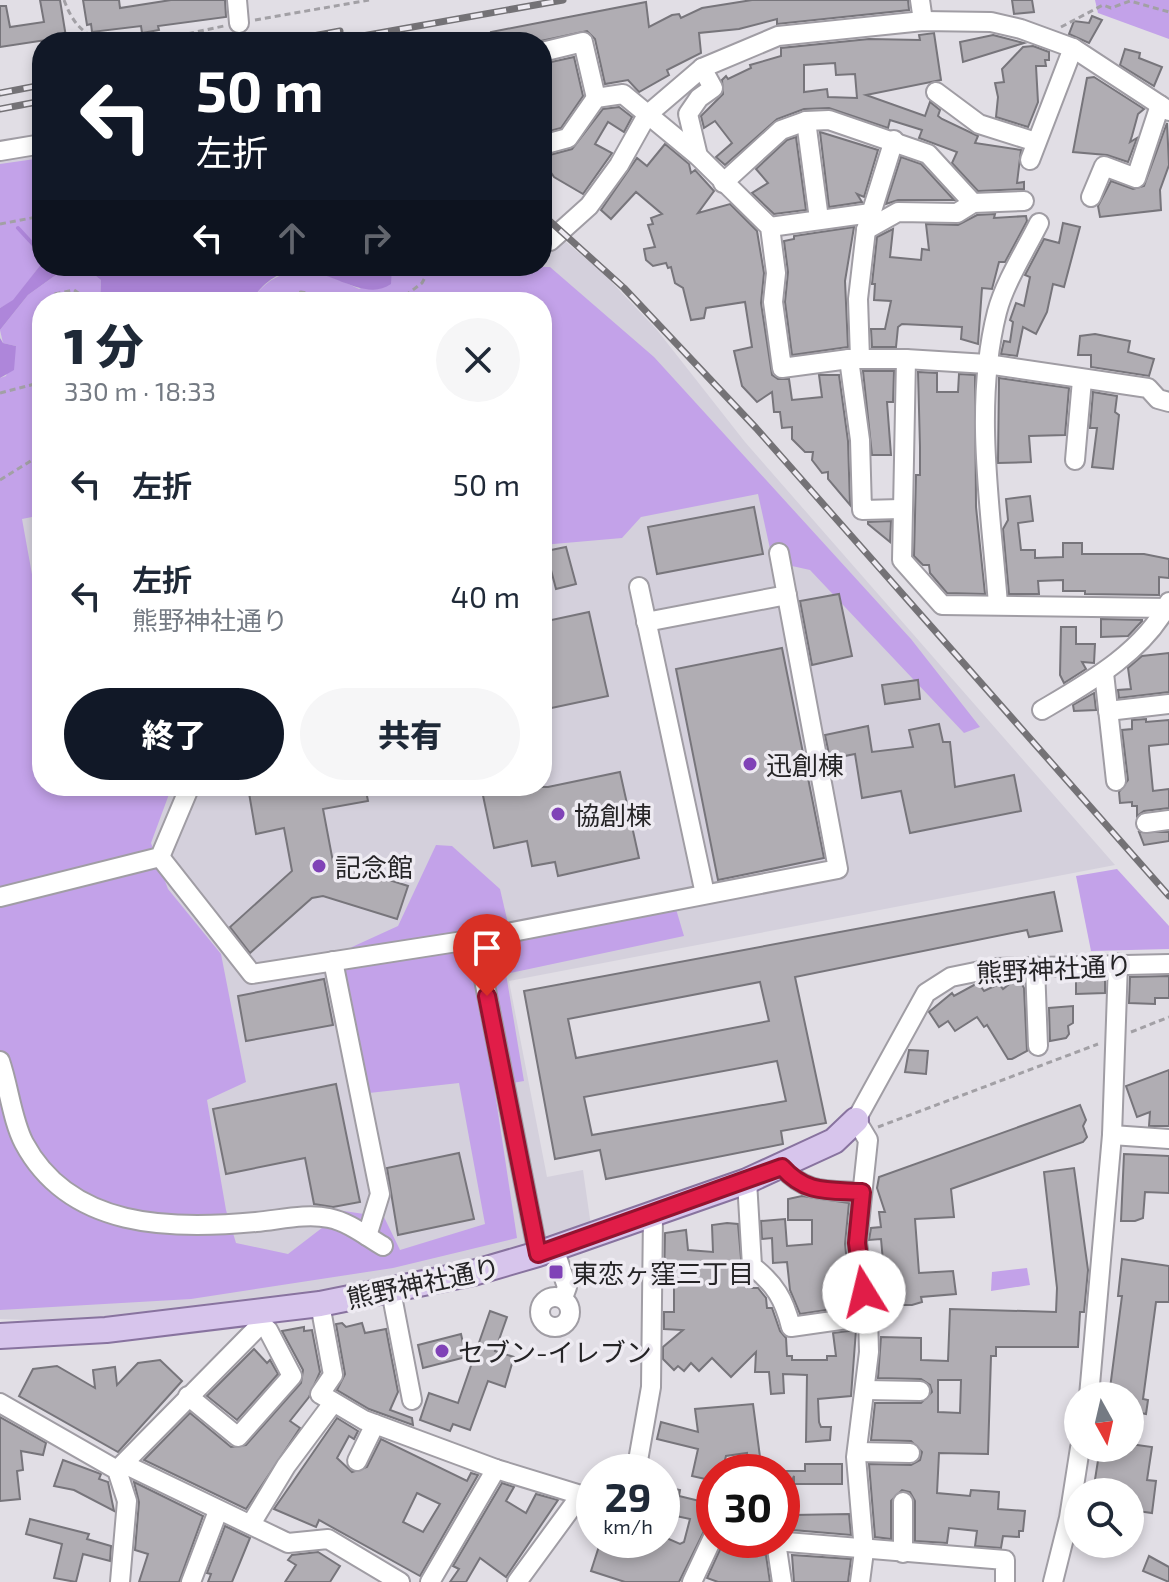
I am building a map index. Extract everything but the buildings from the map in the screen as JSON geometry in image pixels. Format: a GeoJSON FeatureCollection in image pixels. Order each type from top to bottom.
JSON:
{"type":"FeatureCollection","features":[{"type":"Feature","properties":{"kind":"main road","name":"熊野神社通り"},"geometry":{"type":"LineString","coordinates":[[0,1336],[81,1333],[261,1318],[391,1291],[546,1251],[653,1215],[782,1167],[862,1130]]}},
{"type":"Feature","properties":{"kind":"street"},"geometry":{"type":"LineString","coordinates":[[237,0],[239,23]]}},
{"type":"Feature","properties":{"kind":"street"},"geometry":{"type":"LineString","coordinates":[[920,0],[923,21]]}},
{"type":"Feature","properties":{"kind":"street"},"geometry":{"type":"LineString","coordinates":[[552,239],[589,206],[619,165],[647,115],[702,68],[778,36],[923,21],[991,22],[1045,37],[1073,48],[1165,108],[1136,178],[1104,166],[1091,197]]}},
{"type":"Feature","properties":{"kind":"street"},"geometry":{"type":"LineString","coordinates":[[552,50],[583,42],[596,98]]}},
{"type":"Feature","properties":{"kind":"street"},"geometry":{"type":"LineString","coordinates":[[936,92],[979,124],[1033,151],[1073,48]]}},
{"type":"Feature","properties":{"kind":"street"},"geometry":{"type":"LineString","coordinates":[[698,156],[688,114],[699,98],[713,88],[702,68]]}},
{"type":"Feature","properties":{"kind":"street"},"geometry":{"type":"LineString","coordinates":[[552,141],[568,138],[596,98],[623,94],[698,156],[770,227],[776,273],[773,302],[782,368],[855,359],[987,364],[1148,388],[1158,399],[1169,402]]}},
{"type":"Feature","properties":{"kind":"street"},"geometry":{"type":"LineString","coordinates":[[723,183],[781,130],[806,121],[842,122],[928,154],[973,203]]}},
{"type":"Feature","properties":{"kind":"street"},"geometry":{"type":"LineString","coordinates":[[806,121],[819,219]]}},
{"type":"Feature","properties":{"kind":"street"},"geometry":{"type":"LineString","coordinates":[[894,140],[868,222],[858,299],[855,359],[862,510],[901,509]]}},
{"type":"Feature","properties":{"kind":"street"},"geometry":{"type":"LineString","coordinates":[[0,151],[32,146]]}},
{"type":"Feature","properties":{"kind":"street"},"geometry":{"type":"LineString","coordinates":[[770,227],[819,219],[868,222],[898,212],[957,213],[973,203],[1024,201]]}},
{"type":"Feature","properties":{"kind":"street"},"geometry":{"type":"LineString","coordinates":[[998,605],[985,428],[987,364],[998,309],[1039,223]]}},
{"type":"Feature","properties":{"kind":"street"},"geometry":{"type":"LineString","coordinates":[[906,359],[902,560],[942,605],[1168,606]]}},
{"type":"Feature","properties":{"kind":"street"},"geometry":{"type":"LineString","coordinates":[[1075,460],[1082,380]]}},
{"type":"Feature","properties":{"kind":"street"},"geometry":{"type":"LineString","coordinates":[[160,857],[252,974],[476,939],[838,869],[779,553]]}},
{"type":"Feature","properties":{"kind":"street"},"geometry":{"type":"LineString","coordinates":[[639,587],[705,894]]}},
{"type":"Feature","properties":{"kind":"street"},"geometry":{"type":"LineString","coordinates":[[646,622],[787,595]]}},
{"type":"Feature","properties":{"kind":"street"},"geometry":{"type":"LineString","coordinates":[[1042,710],[1104,673],[1168,606]]}},
{"type":"Feature","properties":{"kind":"street"},"geometry":{"type":"LineString","coordinates":[[1104,673],[1116,781]]}},
{"type":"Feature","properties":{"kind":"street"},"geometry":{"type":"LineString","coordinates":[[1108,711],[1169,704]]}},
{"type":"Feature","properties":{"kind":"street"},"geometry":{"type":"LineString","coordinates":[[160,857],[186,796]]}},
{"type":"Feature","properties":{"kind":"street"},"geometry":{"type":"LineString","coordinates":[[1146,823],[1169,820]]}},
{"type":"Feature","properties":{"kind":"street"},"geometry":{"type":"LineString","coordinates":[[7,895],[160,857]]}},
{"type":"Feature","properties":{"kind":"street"},"geometry":{"type":"LineString","coordinates":[[476,939],[546,1251],[567,1287],[563,1298]]}},
{"type":"Feature","properties":{"kind":"street"},"geometry":{"type":"LineString","coordinates":[[0,1061],[22,1139],[34,1159],[55,1182],[95,1211],[119,1218],[197,1227],[322,1217],[375,1241],[380,1194],[333,961]]}},
{"type":"Feature","properties":{"kind":"street"},"geometry":{"type":"LineString","coordinates":[[1091,1382],[1112,1135],[1118,963]]}},
{"type":"Feature","properties":{"kind":"street","name":"熊野神社通り"},"geometry":{"type":"LineString","coordinates":[[862,1130],[926,993],[951,977],[969,971],[1035,966],[1169,964]]}},
{"type":"Feature","properties":{"kind":"street"},"geometry":{"type":"LineString","coordinates":[[1035,966],[1038,1046]]}},
{"type":"Feature","properties":{"kind":"street"},"geometry":{"type":"LineString","coordinates":[[860,1582],[864,1551],[857,1452],[866,1390],[868,1316],[857,1243],[862,1192],[862,1130]]}},
{"type":"Feature","properties":{"kind":"street"},"geometry":{"type":"LineString","coordinates":[[1112,1135],[1169,1139]]}},
{"type":"Feature","properties":{"kind":"street"},"geometry":{"type":"LineString","coordinates":[[782,1167],[797,1183],[810,1189],[862,1192]]}},
{"type":"Feature","properties":{"kind":"street"},"geometry":{"type":"LineString","coordinates":[[747,1181],[752,1266],[776,1289],[784,1302],[791,1327],[868,1316]]}},
{"type":"Feature","properties":{"kind":"street"},"geometry":{"type":"LineString","coordinates":[[639,1454],[651,1387],[653,1215]]}},
{"type":"Feature","properties":{"kind":"street"},"geometry":{"type":"LineString","coordinates":[[391,1291],[412,1400]]}},
{"type":"Feature","properties":{"kind":"street"},"geometry":{"type":"LineString","coordinates":[[320,1304],[333,1375],[320,1394],[375,1424],[496,1469],[576,1494]]}},
{"type":"Feature","properties":{"kind":"street"},"geometry":{"type":"LineString","coordinates":[[121,1467],[261,1318],[292,1376],[238,1437],[188,1396]]}},
{"type":"Feature","properties":{"kind":"street"},"geometry":{"type":"LineString","coordinates":[[866,1390],[920,1391]]}},
{"type":"Feature","properties":{"kind":"street"},"geometry":{"type":"LineString","coordinates":[[0,1403],[121,1467],[288,1543],[328,1539],[400,1582]]}},
{"type":"Feature","properties":{"kind":"street"},"geometry":{"type":"LineString","coordinates":[[251,1524],[286,1466],[333,1403]]}},
{"type":"Feature","properties":{"kind":"street"},"geometry":{"type":"LineString","coordinates":[[357,1461],[375,1424]]}},
{"type":"Feature","properties":{"kind":"street"},"geometry":{"type":"LineString","coordinates":[[857,1452],[910,1453]]}},
{"type":"Feature","properties":{"kind":"street"},"geometry":{"type":"LineString","coordinates":[[1053,1582],[1069,1518],[1078,1462]]}},
{"type":"Feature","properties":{"kind":"street"},"geometry":{"type":"LineString","coordinates":[[120,1582],[127,1501],[121,1467]]}},
{"type":"Feature","properties":{"kind":"street"},"geometry":{"type":"LineString","coordinates":[[430,1582],[496,1469]]}},
{"type":"Feature","properties":{"kind":"street"},"geometry":{"type":"LineString","coordinates":[[903,1502],[903,1553]]}},
{"type":"Feature","properties":{"kind":"street"},"geometry":{"type":"LineString","coordinates":[[191,1582],[218,1511]]}},
{"type":"Feature","properties":{"kind":"street"},"geometry":{"type":"LineString","coordinates":[[517,1582],[576,1511]]}},
{"type":"Feature","properties":{"kind":"street"},"geometry":{"type":"LineString","coordinates":[[800,1544],[1005,1560],[1005,1582]]}},
{"type":"Feature","properties":{"kind":"street"},"geometry":{"type":"LineString","coordinates":[[692,1582],[703,1558]]}},
{"type":"Feature","properties":{"kind":"street"},"geometry":{"type":"LineString","coordinates":[[774,1558],[782,1582]]}},
{"type":"Feature","properties":{"kind":"path"},"geometry":{"type":"LineString","coordinates":[[64,0],[73,22],[84,32]]}},
{"type":"Feature","properties":{"kind":"path"},"geometry":{"type":"LineString","coordinates":[[196,32],[369,0]]}},
{"type":"Feature","properties":{"kind":"path"},"geometry":{"type":"LineString","coordinates":[[1045,37],[1103,5],[1111,8],[1130,1],[1169,12]]}},
{"type":"Feature","properties":{"kind":"path"},"geometry":{"type":"LineString","coordinates":[[0,224],[32,218]]}},
{"type":"Feature","properties":{"kind":"path"},"geometry":{"type":"LineString","coordinates":[[410,292],[426,276]]}},
{"type":"Feature","properties":{"kind":"path"},"geometry":{"type":"LineString","coordinates":[[0,393],[32,386]]}},
{"type":"Feature","properties":{"kind":"path"},"geometry":{"type":"LineString","coordinates":[[0,480],[32,460]]}},
{"type":"Feature","properties":{"kind":"path"},"geometry":{"type":"LineString","coordinates":[[862,1130],[877,1137],[878,1124],[1169,1017]]}},
{"type":"Feature","properties":{"kind":"shaded area"},"geometry":{"type":"Polygon","coordinates":[[[1095,0],[1169,0],[1169,39],[1098,13],[1095,0]]]}},
{"type":"Feature","properties":{"kind":"shaded area"},"geometry":{"type":"Polygon","coordinates":[[[32,150],[32,276],[552,276],[552,247],[566,242],[602,272],[657,330],[745,442],[1115,865],[509,981],[547,1177],[583,1170],[591,1226],[483,1259],[333,1291],[80,1322],[0,1319],[0,156],[32,150]]]}},
{"type":"Feature","properties":{"kind":"shaded area"},"geometry":{"type":"Polygon","coordinates":[[[32,159],[32,276],[13,301],[0,308],[0,164],[32,159]]]}},
{"type":"Feature","properties":{"kind":"shaded area"},"geometry":{"type":"Polygon","coordinates":[[[552,269],[654,357],[911,639],[980,727],[964,733],[810,570],[792,566],[774,567],[758,494],[641,517],[622,538],[552,544],[552,292],[259,292],[280,276],[329,276],[359,289],[386,276],[552,276],[552,269]]]}},
{"type":"Feature","properties":{"kind":"shaded area"},"geometry":{"type":"Polygon","coordinates":[[[32,276],[54,276],[28,295],[0,330],[0,308],[13,300],[32,276]]]}},
{"type":"Feature","properties":{"kind":"shaded area"},"geometry":{"type":"Polygon","coordinates":[[[54,276],[96,276],[101,280],[100,292],[32,292],[54,276]]]}},
{"type":"Feature","properties":{"kind":"shaded area"},"geometry":{"type":"Polygon","coordinates":[[[96,276],[280,276],[269,281],[259,292],[100,292],[101,280],[96,276]]]}},
{"type":"Feature","properties":{"kind":"shaded area"},"geometry":{"type":"Polygon","coordinates":[[[328,276],[391,276],[391,284],[376,289],[360,288],[328,276]]]}},
{"type":"Feature","properties":{"kind":"shaded area"},"geometry":{"type":"Polygon","coordinates":[[[32,292],[32,517],[22,519],[32,574],[32,796],[168,796],[151,843],[168,889],[221,954],[246,1082],[207,1100],[226,1210],[236,1243],[288,1254],[344,1211],[384,1217],[400,1250],[485,1224],[459,1083],[369,1093],[329,975],[352,947],[398,926],[436,845],[452,846],[500,889],[512,941],[676,909],[684,936],[506,974],[524,1081],[494,1086],[517,1238],[393,1268],[191,1299],[0,1310],[0,378],[6,376],[16,346],[3,343],[0,330],[32,292]]]}},
{"type":"Feature","properties":{"kind":"shaded area"},"geometry":{"type":"Polygon","coordinates":[[[0,338],[3,343],[16,346],[14,370],[0,378],[0,338]]]}},
{"type":"Feature","properties":{"kind":"shaded area"},"geometry":{"type":"Polygon","coordinates":[[[1117,869],[1169,926],[1169,949],[1091,951],[1076,876],[1117,869]]]}},
{"type":"Feature","properties":{"kind":"shaded area"},"geometry":{"type":"Polygon","coordinates":[[[1027,1268],[1030,1285],[991,1291],[992,1272],[1027,1268]]]}},
{"type":"Feature","properties":{"kind":"waterway"},"geometry":{"type":"LineString","coordinates":[[18,228],[32,243]]}},
{"type":"Feature","properties":{"kind":"railway"},"geometry":{"type":"LineString","coordinates":[[385,32],[563,0]]}},
{"type":"Feature","properties":{"kind":"railway"},"geometry":{"type":"LineString","coordinates":[[335,32],[340,31]]}},
{"type":"Feature","properties":{"kind":"railway"},"geometry":{"type":"LineString","coordinates":[[0,93],[32,87]]}},
{"type":"Feature","properties":{"kind":"railway"},"geometry":{"type":"LineString","coordinates":[[0,109],[32,103]]}},
{"type":"Feature","properties":{"kind":"railway"},"geometry":{"type":"LineString","coordinates":[[552,223],[624,288],[756,428],[1169,896]]}},
{"type":"Feature","properties":{"kind":"place","name":"迅創棟"},"geometry":{"type":"Point","coordinates":[750,764]}},
{"type":"Feature","properties":{"kind":"place","name":"協創棟"},"geometry":{"type":"Point","coordinates":[558,814]}},
{"type":"Feature","properties":{"kind":"place","name":"記念館"},"geometry":{"type":"Point","coordinates":[319,866]}},
{"type":"Feature","properties":{"kind":"place","name":"東恋ヶ窪三丁目"},"geometry":{"type":"Point","coordinates":[556,1272]}},
{"type":"Feature","properties":{"kind":"place","name":"セブン-イレブン"},"geometry":{"type":"Point","coordinates":[442,1351]}},
{"type":"Feature","properties":{"kind":"route"},"geometry":{"type":"LineString","coordinates":[[487,996],[538,1254],[782,1167],[797,1183],[810,1189],[862,1192],[857,1243],[864,1292]]}}]}
